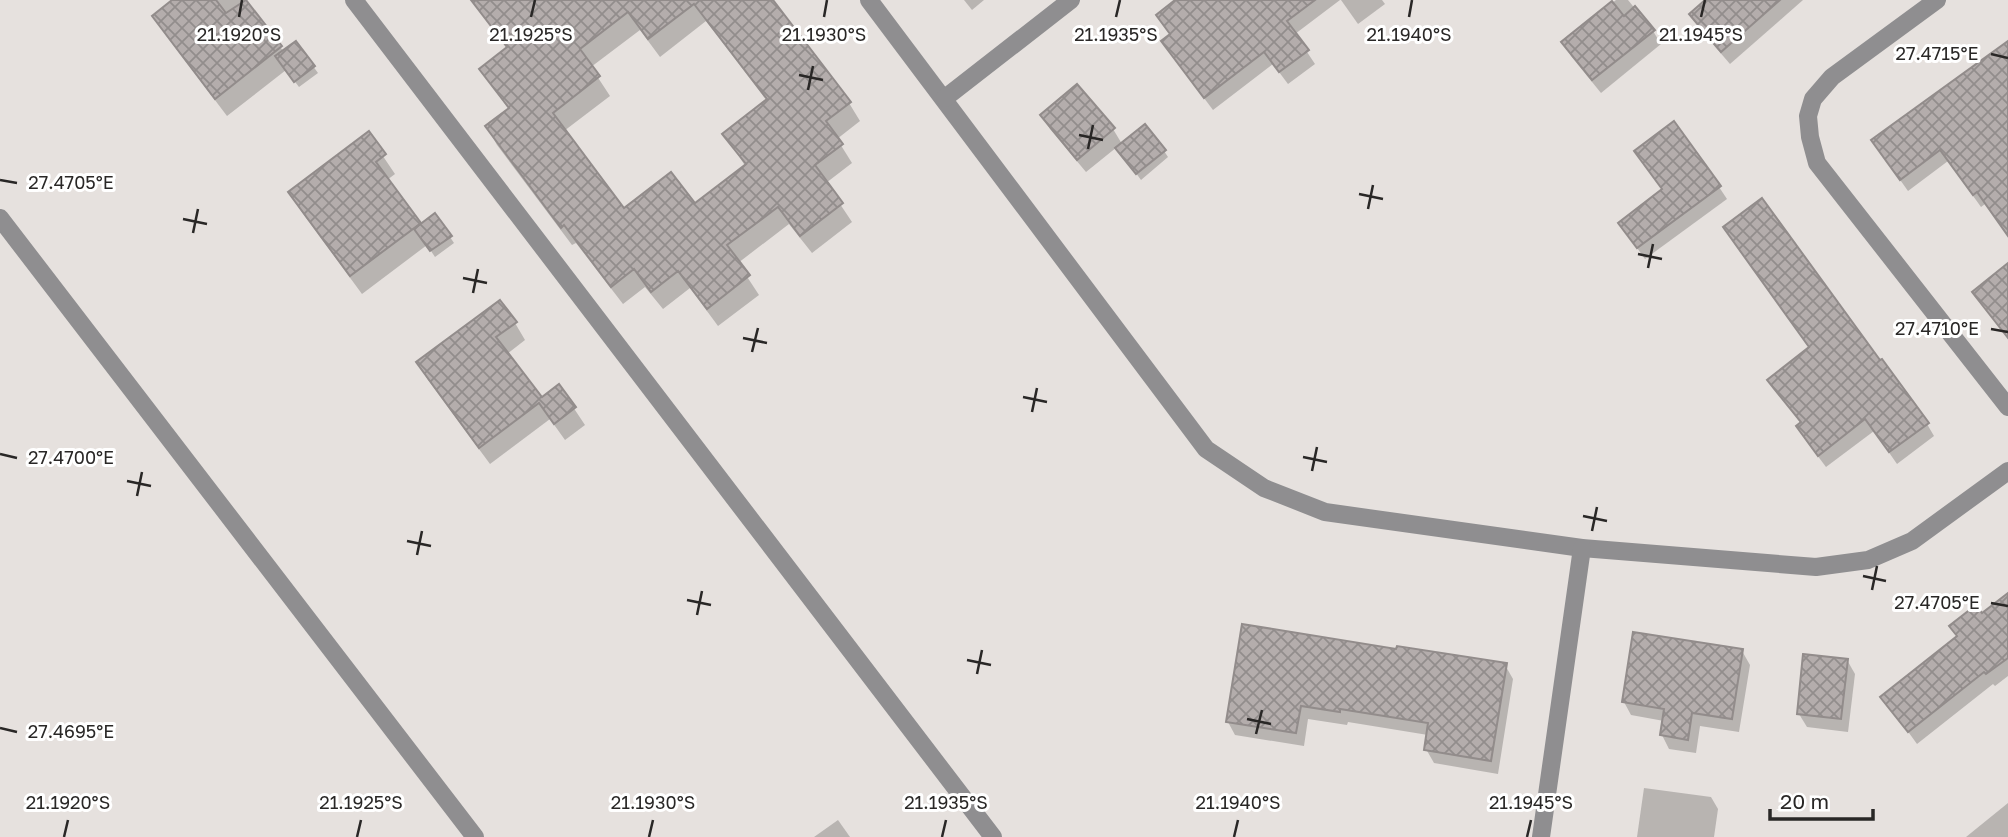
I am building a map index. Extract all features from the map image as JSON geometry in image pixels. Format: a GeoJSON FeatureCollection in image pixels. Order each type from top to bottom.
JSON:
{"type":"FeatureCollection","features":[{"type":"Feature","properties":{"kind":"street"},"geometry":{"type":"LineString","coordinates":[[354,0],[993,837]]}},
{"type":"Feature","properties":{"kind":"street"},"geometry":{"type":"LineString","coordinates":[[869,0],[1206,449],[1264,488],[1325,512],[1583,548],[1816,567],[1868,560],[1912,541],[2008,471]]}},
{"type":"Feature","properties":{"kind":"street"},"geometry":{"type":"LineString","coordinates":[[945,98],[1071,0]]}},
{"type":"Feature","properties":{"kind":"street"},"geometry":{"type":"LineString","coordinates":[[1937,0],[1832,77],[1813,99],[1808,116],[1810,137],[1817,163],[2008,407]]}},
{"type":"Feature","properties":{"kind":"street"},"geometry":{"type":"LineString","coordinates":[[0,218],[475,837]]}},
{"type":"Feature","properties":{"kind":"street"},"geometry":{"type":"LineString","coordinates":[[1541,837],[1583,548]]}},
{"type":"Feature","properties":{"kind":"building"},"geometry":{"type":"Polygon","coordinates":[[[172,0],[216,0],[226,13],[246,0],[282,46],[215,99],[152,16],[172,0]]]}},
{"type":"Feature","properties":{"kind":"building"},"geometry":{"type":"Polygon","coordinates":[[[471,0],[773,0],[851,102],[826,121],[843,144],[815,165],[843,203],[800,236],[778,207],[727,245],[750,275],[707,309],[678,271],[651,292],[634,269],[611,287],[564,225],[561,228],[485,126],[509,108],[479,69],[507,47],[471,0]],[[694,4],[648,39],[628,12],[580,49],[600,76],[553,113],[624,208],[671,172],[695,203],[746,164],[722,134],[767,99],[694,4]]]}},
{"type":"Feature","properties":{"kind":"building"},"geometry":{"type":"Polygon","coordinates":[[[1175,0],[1315,0],[1287,21],[1309,50],[1279,72],[1264,52],[1204,98],[1161,41],[1170,34],[1156,15],[1175,0]]]}},
{"type":"Feature","properties":{"kind":"building"},"geometry":{"type":"Polygon","coordinates":[[[1705,0],[1780,0],[1721,52],[1689,14],[1705,0]]]}},
{"type":"Feature","properties":{"kind":"building"},"geometry":{"type":"Polygon","coordinates":[[[1612,1],[1624,16],[1635,6],[1655,30],[1592,80],[1561,42],[1612,1]]]}},
{"type":"Feature","properties":{"kind":"building"},"geometry":{"type":"Polygon","coordinates":[[[296,41],[315,66],[294,82],[275,56],[296,41]]]}},
{"type":"Feature","properties":{"kind":"building"},"geometry":{"type":"Polygon","coordinates":[[[2008,41],[2008,236],[1977,192],[1973,195],[1940,150],[1900,180],[1871,140],[2008,41]]]}},
{"type":"Feature","properties":{"kind":"building"},"geometry":{"type":"Polygon","coordinates":[[[1077,84],[1115,128],[1077,160],[1040,115],[1077,84]]]}},
{"type":"Feature","properties":{"kind":"building"},"geometry":{"type":"Polygon","coordinates":[[[1674,121],[1721,186],[1637,248],[1618,223],[1662,189],[1634,151],[1674,121]]]}},
{"type":"Feature","properties":{"kind":"building"},"geometry":{"type":"Polygon","coordinates":[[[1145,124],[1166,150],[1136,174],[1115,148],[1145,124]]]}},
{"type":"Feature","properties":{"kind":"building"},"geometry":{"type":"Polygon","coordinates":[[[369,131],[386,154],[376,162],[421,223],[350,276],[288,192],[369,131]]]}},
{"type":"Feature","properties":{"kind":"building"},"geometry":{"type":"Polygon","coordinates":[[[1762,198],[1929,423],[1889,452],[1865,419],[1818,456],[1796,426],[1801,422],[1767,380],[1809,347],[1723,227],[1762,198]]]}},
{"type":"Feature","properties":{"kind":"building"},"geometry":{"type":"Polygon","coordinates":[[[435,213],[452,236],[430,251],[414,229],[435,213]]]}},
{"type":"Feature","properties":{"kind":"building"},"geometry":{"type":"Polygon","coordinates":[[[2008,263],[2008,338],[1972,292],[2008,263]]]}},
{"type":"Feature","properties":{"kind":"building"},"geometry":{"type":"Polygon","coordinates":[[[500,300],[517,322],[496,337],[542,397],[559,384],[576,407],[554,424],[539,403],[479,448],[416,362],[500,300]]]}},
{"type":"Feature","properties":{"kind":"building"},"geometry":{"type":"Polygon","coordinates":[[[2008,593],[2008,658],[1986,674],[1984,672],[1908,732],[1880,697],[1957,636],[1949,626],[1976,605],[1982,613],[2008,593]]]}},
{"type":"Feature","properties":{"kind":"building"},"geometry":{"type":"Polygon","coordinates":[[[1242,624],[1396,649],[1397,646],[1507,663],[1491,761],[1424,750],[1428,723],[1340,709],[1340,712],[1301,706],[1296,733],[1226,722],[1242,624]]]}},
{"type":"Feature","properties":{"kind":"building"},"geometry":{"type":"Polygon","coordinates":[[[1633,632],[1743,649],[1732,719],[1692,713],[1688,740],[1660,735],[1664,709],[1622,702],[1633,632]]]}},
{"type":"Feature","properties":{"kind":"building"},"geometry":{"type":"Polygon","coordinates":[[[1803,654],[1848,659],[1841,719],[1797,714],[1803,654]]]}}]}
